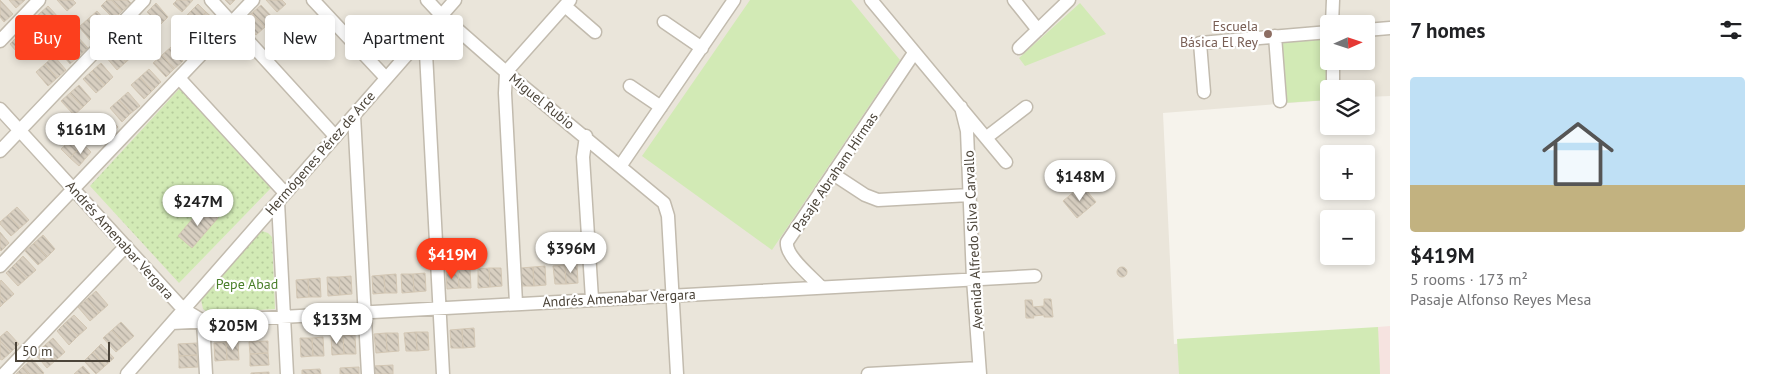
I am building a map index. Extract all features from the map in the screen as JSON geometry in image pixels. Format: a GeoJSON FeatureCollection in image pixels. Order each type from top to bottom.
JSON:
{"type":"FeatureCollection","features":[{"type":"Feature","properties":{"kind":"street"},"geometry":{"type":"LineString","coordinates":[[0,41],[39,0]]}},
{"type":"Feature","properties":{"kind":"street"},"geometry":{"type":"LineString","coordinates":[[0,151],[144,0]]}},
{"type":"Feature","properties":{"kind":"street"},"geometry":{"type":"LineString","coordinates":[[211,0],[225,15]]}},
{"type":"Feature","properties":{"kind":"street"},"geometry":{"type":"LineString","coordinates":[[239,15],[254,0]]}},
{"type":"Feature","properties":{"kind":"street"},"geometry":{"type":"LineString","coordinates":[[313,0],[386,78]]}},
{"type":"Feature","properties":{"kind":"street","name":"Miguel Rubio"},"geometry":{"type":"LineString","coordinates":[[427,0],[441,15]]}},
{"type":"Feature","properties":{"kind":"street","name":"Hermógenes Pérez de Arce"},"geometry":{"type":"LineString","coordinates":[[441,15],[455,0]]}},
{"type":"Feature","properties":{"kind":"street"},"geometry":{"type":"LineString","coordinates":[[621,166],[734,0]]}},
{"type":"Feature","properties":{"kind":"street","name":"Avenida Alfredo Silva Carvallo"},"geometry":{"type":"LineString","coordinates":[[871,0],[1006,162]]}},
{"type":"Feature","properties":{"kind":"street"},"geometry":{"type":"LineString","coordinates":[[1014,0],[1038,30]]}},
{"type":"Feature","properties":{"kind":"street"},"geometry":{"type":"LineString","coordinates":[[1019,48],[1069,0]]}},
{"type":"Feature","properties":{"kind":"street"},"geometry":{"type":"LineString","coordinates":[[1332,15],[1333,0]]}},
{"type":"Feature","properties":{"kind":"street"},"geometry":{"type":"LineString","coordinates":[[516,303],[505,93],[506,72],[567,3],[595,32]]}},
{"type":"Feature","properties":{"kind":"street"},"geometry":{"type":"LineString","coordinates":[[664,22],[702,48]]}},
{"type":"Feature","properties":{"kind":"street"},"geometry":{"type":"LineString","coordinates":[[1375,29],[1390,28]]}},
{"type":"Feature","properties":{"kind":"street"},"geometry":{"type":"LineString","coordinates":[[1204,92],[1200,42],[1320,33]]}},
{"type":"Feature","properties":{"kind":"street","name":"Miguel Rubio"},"geometry":{"type":"LineString","coordinates":[[463,34],[506,72],[661,198],[668,216],[672,294]]}},
{"type":"Feature","properties":{"kind":"street"},"geometry":{"type":"LineString","coordinates":[[1275,36],[1280,101]]}},
{"type":"Feature","properties":{"kind":"street"},"geometry":{"type":"LineString","coordinates":[[255,47],[336,136]]}},
{"type":"Feature","properties":{"kind":"street","name":"Pasaje Abraham Hirmas"},"geometry":{"type":"LineString","coordinates":[[821,286],[790,255],[787,245],[914,53]]}},
{"type":"Feature","properties":{"kind":"street"},"geometry":{"type":"LineString","coordinates":[[0,266],[196,60]]}},
{"type":"Feature","properties":{"kind":"street","name":"Hermógenes Pérez de Arce"},"geometry":{"type":"LineString","coordinates":[[131,372],[402,60]]}},
{"type":"Feature","properties":{"kind":"street"},"geometry":{"type":"LineString","coordinates":[[426,60],[443,374]]}},
{"type":"Feature","properties":{"kind":"street"},"geometry":{"type":"LineString","coordinates":[[179,78],[281,198],[287,374]]}},
{"type":"Feature","properties":{"kind":"street"},"geometry":{"type":"LineString","coordinates":[[630,86],[661,107]]}},
{"type":"Feature","properties":{"kind":"street","name":"Avenida Alfredo Silva Carvallo"},"geometry":{"type":"LineString","coordinates":[[961,107],[967,131],[973,278],[980,371]]}},
{"type":"Feature","properties":{"kind":"street"},"geometry":{"type":"LineString","coordinates":[[987,138],[1026,107]]}},
{"type":"Feature","properties":{"kind":"street","name":"Andrés Amenabar Vergara"},"geometry":{"type":"LineString","coordinates":[[0,109],[183,310],[203,321]]}},
{"type":"Feature","properties":{"kind":"street"},"geometry":{"type":"LineString","coordinates":[[354,115],[368,374]]}},
{"type":"Feature","properties":{"kind":"street"},"geometry":{"type":"LineString","coordinates":[[586,136],[583,157],[592,299]]}},
{"type":"Feature","properties":{"kind":"street"},"geometry":{"type":"LineString","coordinates":[[833,174],[865,195],[878,200],[970,195]]}},
{"type":"Feature","properties":{"kind":"street"},"geometry":{"type":"LineString","coordinates":[[4,374],[126,246]]}},
{"type":"Feature","properties":{"kind":"street","name":"Andrés Amenabar Vergara"},"geometry":{"type":"LineString","coordinates":[[172,323],[672,294],[1035,276]]}},
{"type":"Feature","properties":{"kind":"street"},"geometry":{"type":"LineString","coordinates":[[672,294],[677,374]]}},
{"type":"Feature","properties":{"kind":"street"},"geometry":{"type":"LineString","coordinates":[[203,321],[206,374]]}},
{"type":"Feature","properties":{"kind":"street"},"geometry":{"type":"LineString","coordinates":[[868,374],[980,371]]}},
{"type":"Feature","properties":{"kind":"shaded area"},"geometry":{"type":"Polygon","coordinates":[[[0,0],[1390,0],[1390,96],[1375,97],[1375,80],[1320,80],[1320,101],[1163,113],[1174,344],[1390,330],[1390,374],[0,374],[0,0]]]}},
{"type":"Feature","properties":{"kind":"shaded area"},"geometry":{"type":"Polygon","coordinates":[[[1390,326],[1390,374],[1380,374],[1378,327],[1390,326]]]}},
{"type":"Feature","properties":{"kind":"green space"},"geometry":{"type":"Polygon","coordinates":[[[750,0],[851,0],[900,60],[772,250],[642,156],[750,0]]]}},
{"type":"Feature","properties":{"kind":"green space"},"geometry":{"type":"Polygon","coordinates":[[[1080,3],[1106,34],[1025,66],[1019,58],[1080,3]]]}},
{"type":"Feature","properties":{"kind":"green space"},"geometry":{"type":"Polygon","coordinates":[[[1320,36],[1320,70],[1326,70],[1327,80],[1320,80],[1320,101],[1283,103],[1278,39],[1320,36]]]}},
{"type":"Feature","properties":{"kind":"green space"},"geometry":{"type":"Polygon","coordinates":[[[181,87],[272,184],[271,188],[179,283],[90,186],[181,87]]]}},
{"type":"Feature","properties":{"kind":"green space","name":"Pepe Abad"},"geometry":{"type":"Polygon","coordinates":[[[262,231],[272,237],[275,309],[209,313],[203,309],[200,295],[255,233],[262,231]]]}},
{"type":"Feature","properties":{"kind":"green space"},"geometry":{"type":"Polygon","coordinates":[[[1378,327],[1380,374],[1179,374],[1177,339],[1378,327]]]}},
{"type":"Feature","properties":{"kind":"building"},"geometry":{"type":"Polygon","coordinates":[[[0,0],[13,14],[4,22],[0,17],[0,0]]]}},
{"type":"Feature","properties":{"kind":"building"},"geometry":{"type":"Polygon","coordinates":[[[9,0],[25,0],[16,8],[9,0]]]}},
{"type":"Feature","properties":{"kind":"building"},"geometry":{"type":"Polygon","coordinates":[[[57,0],[73,0],[76,3],[67,11],[57,0]]]}},
{"type":"Feature","properties":{"kind":"building"},"geometry":{"type":"Polygon","coordinates":[[[107,0],[112,0],[122,11],[118,15],[110,15],[101,6],[107,0]]]}},
{"type":"Feature","properties":{"kind":"building"},"geometry":{"type":"Polygon","coordinates":[[[112,0],[128,0],[131,3],[122,11],[112,0]]]}},
{"type":"Feature","properties":{"kind":"building"},"geometry":{"type":"Polygon","coordinates":[[[177,0],[193,0],[182,12],[173,4],[177,0]]]}},
{"type":"Feature","properties":{"kind":"building"},"geometry":{"type":"Polygon","coordinates":[[[225,0],[235,0],[230,5],[225,0]]]}},
{"type":"Feature","properties":{"kind":"building"},"geometry":{"type":"Polygon","coordinates":[[[266,0],[282,0],[286,4],[277,12],[266,0]]]}},
{"type":"Feature","properties":{"kind":"building"},"geometry":{"type":"Polygon","coordinates":[[[156,3],[168,17],[161,24],[161,15],[150,15],[147,12],[156,3]]]}},
{"type":"Feature","properties":{"kind":"building"},"geometry":{"type":"Polygon","coordinates":[[[198,4],[206,12],[203,15],[187,15],[198,4]]]}},
{"type":"Feature","properties":{"kind":"building"},"geometry":{"type":"Polygon","coordinates":[[[261,5],[270,15],[265,15],[265,27],[255,15],[252,13],[261,5]]]}},
{"type":"Feature","properties":{"kind":"building"},"geometry":{"type":"Polygon","coordinates":[[[48,6],[56,15],[40,15],[48,6]]]}},
{"type":"Feature","properties":{"kind":"building"},"geometry":{"type":"Polygon","coordinates":[[[97,11],[100,15],[92,15],[97,11]]]}},
{"type":"Feature","properties":{"kind":"building"},"geometry":{"type":"Polygon","coordinates":[[[255,16],[265,27],[255,34],[255,16]]]}},
{"type":"Feature","properties":{"kind":"building"},"geometry":{"type":"Polygon","coordinates":[[[88,19],[90,21],[90,40],[80,28],[88,19]]]}},
{"type":"Feature","properties":{"kind":"building"},"geometry":{"type":"Polygon","coordinates":[[[15,39],[15,50],[10,44],[15,39]]]}},
{"type":"Feature","properties":{"kind":"building"},"geometry":{"type":"Polygon","coordinates":[[[80,39],[88,48],[80,55],[80,39]]]}},
{"type":"Feature","properties":{"kind":"building"},"geometry":{"type":"Polygon","coordinates":[[[171,47],[171,60],[183,61],[174,69],[162,55],[171,47]]]}},
{"type":"Feature","properties":{"kind":"building"},"geometry":{"type":"Polygon","coordinates":[[[161,56],[174,69],[166,77],[153,63],[156,60],[161,60],[161,56]]]}},
{"type":"Feature","properties":{"kind":"building"},"geometry":{"type":"Polygon","coordinates":[[[50,60],[57,60],[66,70],[57,78],[45,64],[50,60]]]}},
{"type":"Feature","properties":{"kind":"building"},"geometry":{"type":"Polygon","coordinates":[[[67,60],[74,60],[70,64],[67,60]]]}},
{"type":"Feature","properties":{"kind":"building"},"geometry":{"type":"Polygon","coordinates":[[[108,60],[124,60],[126,62],[117,70],[108,60]]]}},
{"type":"Feature","properties":{"kind":"building"},"geometry":{"type":"Polygon","coordinates":[[[101,63],[113,77],[105,85],[92,71],[101,63]]]}},
{"type":"Feature","properties":{"kind":"building"},"geometry":{"type":"Polygon","coordinates":[[[45,64],[57,78],[48,86],[36,72],[45,64]]]}},
{"type":"Feature","properties":{"kind":"building"},"geometry":{"type":"Polygon","coordinates":[[[149,69],[161,82],[152,91],[140,77],[149,69]]]}},
{"type":"Feature","properties":{"kind":"building"},"geometry":{"type":"Polygon","coordinates":[[[92,71],[105,85],[96,93],[83,79],[92,71]]]}},
{"type":"Feature","properties":{"kind":"building"},"geometry":{"type":"Polygon","coordinates":[[[140,77],[152,91],[144,99],[131,85],[140,77]]]}},
{"type":"Feature","properties":{"kind":"building"},"geometry":{"type":"Polygon","coordinates":[[[79,85],[91,99],[83,107],[70,93],[79,85]]]}},
{"type":"Feature","properties":{"kind":"building"},"geometry":{"type":"Polygon","coordinates":[[[128,92],[140,106],[131,113],[119,100],[128,92]]]}},
{"type":"Feature","properties":{"kind":"building"},"geometry":{"type":"Polygon","coordinates":[[[70,93],[83,107],[74,115],[61,101],[70,93]]]}},
{"type":"Feature","properties":{"kind":"building"},"geometry":{"type":"Polygon","coordinates":[[[119,100],[131,113],[122,122],[110,108],[119,100]]]}},
{"type":"Feature","properties":{"kind":"building"},"geometry":{"type":"Polygon","coordinates":[[[105,114],[118,127],[109,135],[97,122],[105,114]]]}},
{"type":"Feature","properties":{"kind":"building"},"geometry":{"type":"Polygon","coordinates":[[[97,122],[109,135],[100,144],[88,130],[97,122]]]}},
{"type":"Feature","properties":{"kind":"building"},"geometry":{"type":"Polygon","coordinates":[[[74,136],[83,144],[70,158],[61,149],[74,136]]]}},
{"type":"Feature","properties":{"kind":"building"},"geometry":{"type":"Polygon","coordinates":[[[83,144],[91,152],[79,166],[70,158],[83,144]]]}},
{"type":"Feature","properties":{"kind":"building"},"geometry":{"type":"Polygon","coordinates":[[[1082,185],[1096,202],[1077,218],[1063,201],[1082,185]]]}},
{"type":"Feature","properties":{"kind":"building"},"geometry":{"type":"Polygon","coordinates":[[[204,205],[218,218],[192,248],[178,236],[204,205]]]}},
{"type":"Feature","properties":{"kind":"building"},"geometry":{"type":"Polygon","coordinates":[[[17,207],[29,220],[20,228],[8,215],[17,207]]]}},
{"type":"Feature","properties":{"kind":"building"},"geometry":{"type":"Polygon","coordinates":[[[8,215],[20,228],[11,236],[0,224],[8,215]]]}},
{"type":"Feature","properties":{"kind":"building"},"geometry":{"type":"Polygon","coordinates":[[[0,232],[9,243],[1,251],[0,250],[0,232]]]}},
{"type":"Feature","properties":{"kind":"building"},"geometry":{"type":"Polygon","coordinates":[[[43,235],[55,249],[47,257],[34,243],[43,235]]]}},
{"type":"Feature","properties":{"kind":"building"},"geometry":{"type":"Polygon","coordinates":[[[34,243],[47,257],[38,265],[25,251],[34,243]]]}},
{"type":"Feature","properties":{"kind":"building"},"geometry":{"type":"Polygon","coordinates":[[[23,256],[36,270],[27,278],[14,265],[23,256]]]}},
{"type":"Feature","properties":{"kind":"building"},"geometry":{"type":"Polygon","coordinates":[[[577,264],[578,283],[566,284],[565,265],[577,264]]]}},
{"type":"Feature","properties":{"kind":"building"},"geometry":{"type":"Polygon","coordinates":[[[14,265],[27,278],[18,286],[6,273],[14,265]]]}},
{"type":"Feature","properties":{"kind":"building"},"geometry":{"type":"Polygon","coordinates":[[[565,265],[566,284],[555,284],[553,266],[565,265]]]}},
{"type":"Feature","properties":{"kind":"building"},"geometry":{"type":"Polygon","coordinates":[[[545,266],[546,285],[534,286],[533,267],[545,266]]]}},
{"type":"Feature","properties":{"kind":"building"},"geometry":{"type":"Polygon","coordinates":[[[533,267],[534,286],[522,286],[521,268],[533,267]]]}},
{"type":"Feature","properties":{"kind":"building"},"geometry":{"type":"Polygon","coordinates":[[[1120,267],[1124,267],[1127,272],[1124,277],[1120,277],[1117,274],[1117,270],[1120,267]]]}},
{"type":"Feature","properties":{"kind":"building"},"geometry":{"type":"Polygon","coordinates":[[[489,268],[490,287],[478,288],[478,269],[489,268]]]}},
{"type":"Feature","properties":{"kind":"building"},"geometry":{"type":"Polygon","coordinates":[[[489,268],[501,268],[502,286],[490,287],[489,268]]]}},
{"type":"Feature","properties":{"kind":"building"},"geometry":{"type":"Polygon","coordinates":[[[470,269],[471,288],[459,288],[458,270],[470,269]]]}},
{"type":"Feature","properties":{"kind":"building"},"geometry":{"type":"Polygon","coordinates":[[[458,270],[459,288],[447,289],[446,271],[458,270]]]}},
{"type":"Feature","properties":{"kind":"building"},"geometry":{"type":"Polygon","coordinates":[[[425,273],[426,291],[414,292],[413,274],[425,273]]]}},
{"type":"Feature","properties":{"kind":"building"},"geometry":{"type":"Polygon","coordinates":[[[396,274],[397,293],[385,293],[384,275],[396,274]]]}},
{"type":"Feature","properties":{"kind":"building"},"geometry":{"type":"Polygon","coordinates":[[[401,274],[413,274],[414,292],[402,293],[401,274]]]}},
{"type":"Feature","properties":{"kind":"building"},"geometry":{"type":"Polygon","coordinates":[[[384,275],[385,293],[373,294],[372,276],[384,275]]]}},
{"type":"Feature","properties":{"kind":"building"},"geometry":{"type":"Polygon","coordinates":[[[351,276],[352,294],[340,295],[339,277],[351,276]]]}},
{"type":"Feature","properties":{"kind":"building"},"geometry":{"type":"Polygon","coordinates":[[[327,277],[339,277],[340,295],[328,296],[327,277]]]}},
{"type":"Feature","properties":{"kind":"building"},"geometry":{"type":"Polygon","coordinates":[[[320,278],[321,297],[309,297],[308,279],[320,278]]]}},
{"type":"Feature","properties":{"kind":"building"},"geometry":{"type":"Polygon","coordinates":[[[308,279],[309,297],[297,298],[296,280],[308,279]]]}},
{"type":"Feature","properties":{"kind":"building"},"geometry":{"type":"Polygon","coordinates":[[[1,280],[14,294],[5,302],[0,296],[1,280]]]}},
{"type":"Feature","properties":{"kind":"building"},"geometry":{"type":"Polygon","coordinates":[[[96,291],[108,305],[99,313],[87,299],[96,291]]]}},
{"type":"Feature","properties":{"kind":"building"},"geometry":{"type":"Polygon","coordinates":[[[0,296],[5,302],[0,307],[0,296]]]}},
{"type":"Feature","properties":{"kind":"building"},"geometry":{"type":"Polygon","coordinates":[[[87,299],[99,313],[90,321],[78,307],[87,299]]]}},
{"type":"Feature","properties":{"kind":"building"},"geometry":{"type":"Polygon","coordinates":[[[1044,299],[1051,299],[1053,317],[1044,317],[1044,315],[1026,318],[1025,300],[1032,300],[1033,307],[1044,306],[1044,299]]]}},
{"type":"Feature","properties":{"kind":"building"},"geometry":{"type":"Polygon","coordinates":[[[74,315],[87,328],[78,336],[65,323],[74,315]]]}},
{"type":"Feature","properties":{"kind":"building"},"geometry":{"type":"Polygon","coordinates":[[[121,322],[134,336],[125,344],[112,330],[121,322]]]}},
{"type":"Feature","properties":{"kind":"building"},"geometry":{"type":"Polygon","coordinates":[[[65,323],[78,336],[69,345],[57,331],[65,323]]]}},
{"type":"Feature","properties":{"kind":"building"},"geometry":{"type":"Polygon","coordinates":[[[474,328],[475,347],[463,348],[462,329],[474,328]]]}},
{"type":"Feature","properties":{"kind":"building"},"geometry":{"type":"Polygon","coordinates":[[[462,329],[463,348],[451,348],[450,330],[462,329]]]}},
{"type":"Feature","properties":{"kind":"building"},"geometry":{"type":"Polygon","coordinates":[[[112,330],[125,344],[116,352],[103,338],[112,330]]]}},
{"type":"Feature","properties":{"kind":"building"},"geometry":{"type":"Polygon","coordinates":[[[7,331],[19,344],[11,352],[0,341],[0,337],[7,331]]]}},
{"type":"Feature","properties":{"kind":"building"},"geometry":{"type":"Polygon","coordinates":[[[416,332],[417,351],[406,351],[404,333],[416,332]]]}},
{"type":"Feature","properties":{"kind":"building"},"geometry":{"type":"Polygon","coordinates":[[[416,332],[428,332],[429,350],[417,351],[416,332]]]}},
{"type":"Feature","properties":{"kind":"building"},"geometry":{"type":"Polygon","coordinates":[[[386,333],[387,352],[376,353],[374,334],[386,333]]]}},
{"type":"Feature","properties":{"kind":"building"},"geometry":{"type":"Polygon","coordinates":[[[386,333],[398,333],[399,351],[387,352],[386,333]]]}},
{"type":"Feature","properties":{"kind":"building"},"geometry":{"type":"Polygon","coordinates":[[[355,335],[356,354],[344,354],[343,336],[355,335]]]}},
{"type":"Feature","properties":{"kind":"building"},"geometry":{"type":"Polygon","coordinates":[[[331,336],[343,336],[344,354],[332,355],[331,336]]]}},
{"type":"Feature","properties":{"kind":"building"},"geometry":{"type":"Polygon","coordinates":[[[323,337],[324,356],[313,356],[312,338],[323,337]]]}},
{"type":"Feature","properties":{"kind":"building"},"geometry":{"type":"Polygon","coordinates":[[[53,338],[65,352],[56,360],[44,346],[53,338]]]}},
{"type":"Feature","properties":{"kind":"building"},"geometry":{"type":"Polygon","coordinates":[[[300,338],[312,338],[313,356],[301,357],[300,338]]]}},
{"type":"Feature","properties":{"kind":"building"},"geometry":{"type":"Polygon","coordinates":[[[0,341],[11,352],[2,360],[0,359],[0,341]]]}},
{"type":"Feature","properties":{"kind":"building"},"geometry":{"type":"Polygon","coordinates":[[[238,341],[239,360],[227,360],[226,342],[238,341]]]}},
{"type":"Feature","properties":{"kind":"building"},"geometry":{"type":"Polygon","coordinates":[[[268,341],[268,353],[250,354],[249,342],[268,341]]]}},
{"type":"Feature","properties":{"kind":"building"},"geometry":{"type":"Polygon","coordinates":[[[226,342],[227,360],[215,361],[214,343],[226,342]]]}},
{"type":"Feature","properties":{"kind":"building"},"geometry":{"type":"Polygon","coordinates":[[[197,343],[197,355],[179,356],[178,344],[197,343]]]}},
{"type":"Feature","properties":{"kind":"building"},"geometry":{"type":"Polygon","coordinates":[[[101,344],[114,358],[105,366],[93,352],[101,344]]]}},
{"type":"Feature","properties":{"kind":"building"},"geometry":{"type":"Polygon","coordinates":[[[44,346],[56,360],[47,368],[35,354],[44,346]]]}},
{"type":"Feature","properties":{"kind":"building"},"geometry":{"type":"Polygon","coordinates":[[[93,352],[105,366],[96,374],[84,361],[93,352]]]}},
{"type":"Feature","properties":{"kind":"building"},"geometry":{"type":"Polygon","coordinates":[[[268,353],[269,365],[250,366],[250,354],[268,353]]]}},
{"type":"Feature","properties":{"kind":"building"},"geometry":{"type":"Polygon","coordinates":[[[197,355],[198,367],[179,368],[179,356],[197,355]]]}},
{"type":"Feature","properties":{"kind":"building"},"geometry":{"type":"Polygon","coordinates":[[[32,359],[43,374],[29,374],[23,367],[32,359]]]}},
{"type":"Feature","properties":{"kind":"building"},"geometry":{"type":"Polygon","coordinates":[[[393,365],[393,374],[375,374],[374,366],[393,365]]]}},
{"type":"Feature","properties":{"kind":"building"},"geometry":{"type":"Polygon","coordinates":[[[83,366],[90,374],[74,374],[83,366]]]}},
{"type":"Feature","properties":{"kind":"building"},"geometry":{"type":"Polygon","coordinates":[[[23,367],[29,374],[16,374],[23,367]]]}},
{"type":"Feature","properties":{"kind":"building"},"geometry":{"type":"Polygon","coordinates":[[[359,367],[359,374],[340,374],[340,368],[359,367]]]}},
{"type":"Feature","properties":{"kind":"building"},"geometry":{"type":"Polygon","coordinates":[[[320,369],[321,374],[302,374],[302,370],[320,369]]]}},
{"type":"Feature","properties":{"kind":"building"},"geometry":{"type":"Polygon","coordinates":[[[269,372],[269,374],[251,374],[251,373],[269,372]]]}},
{"type":"Feature","properties":{"kind":"place","name":"Escuela Básica El Rey"},"geometry":{"type":"Point","coordinates":[1268,34]}}]}
